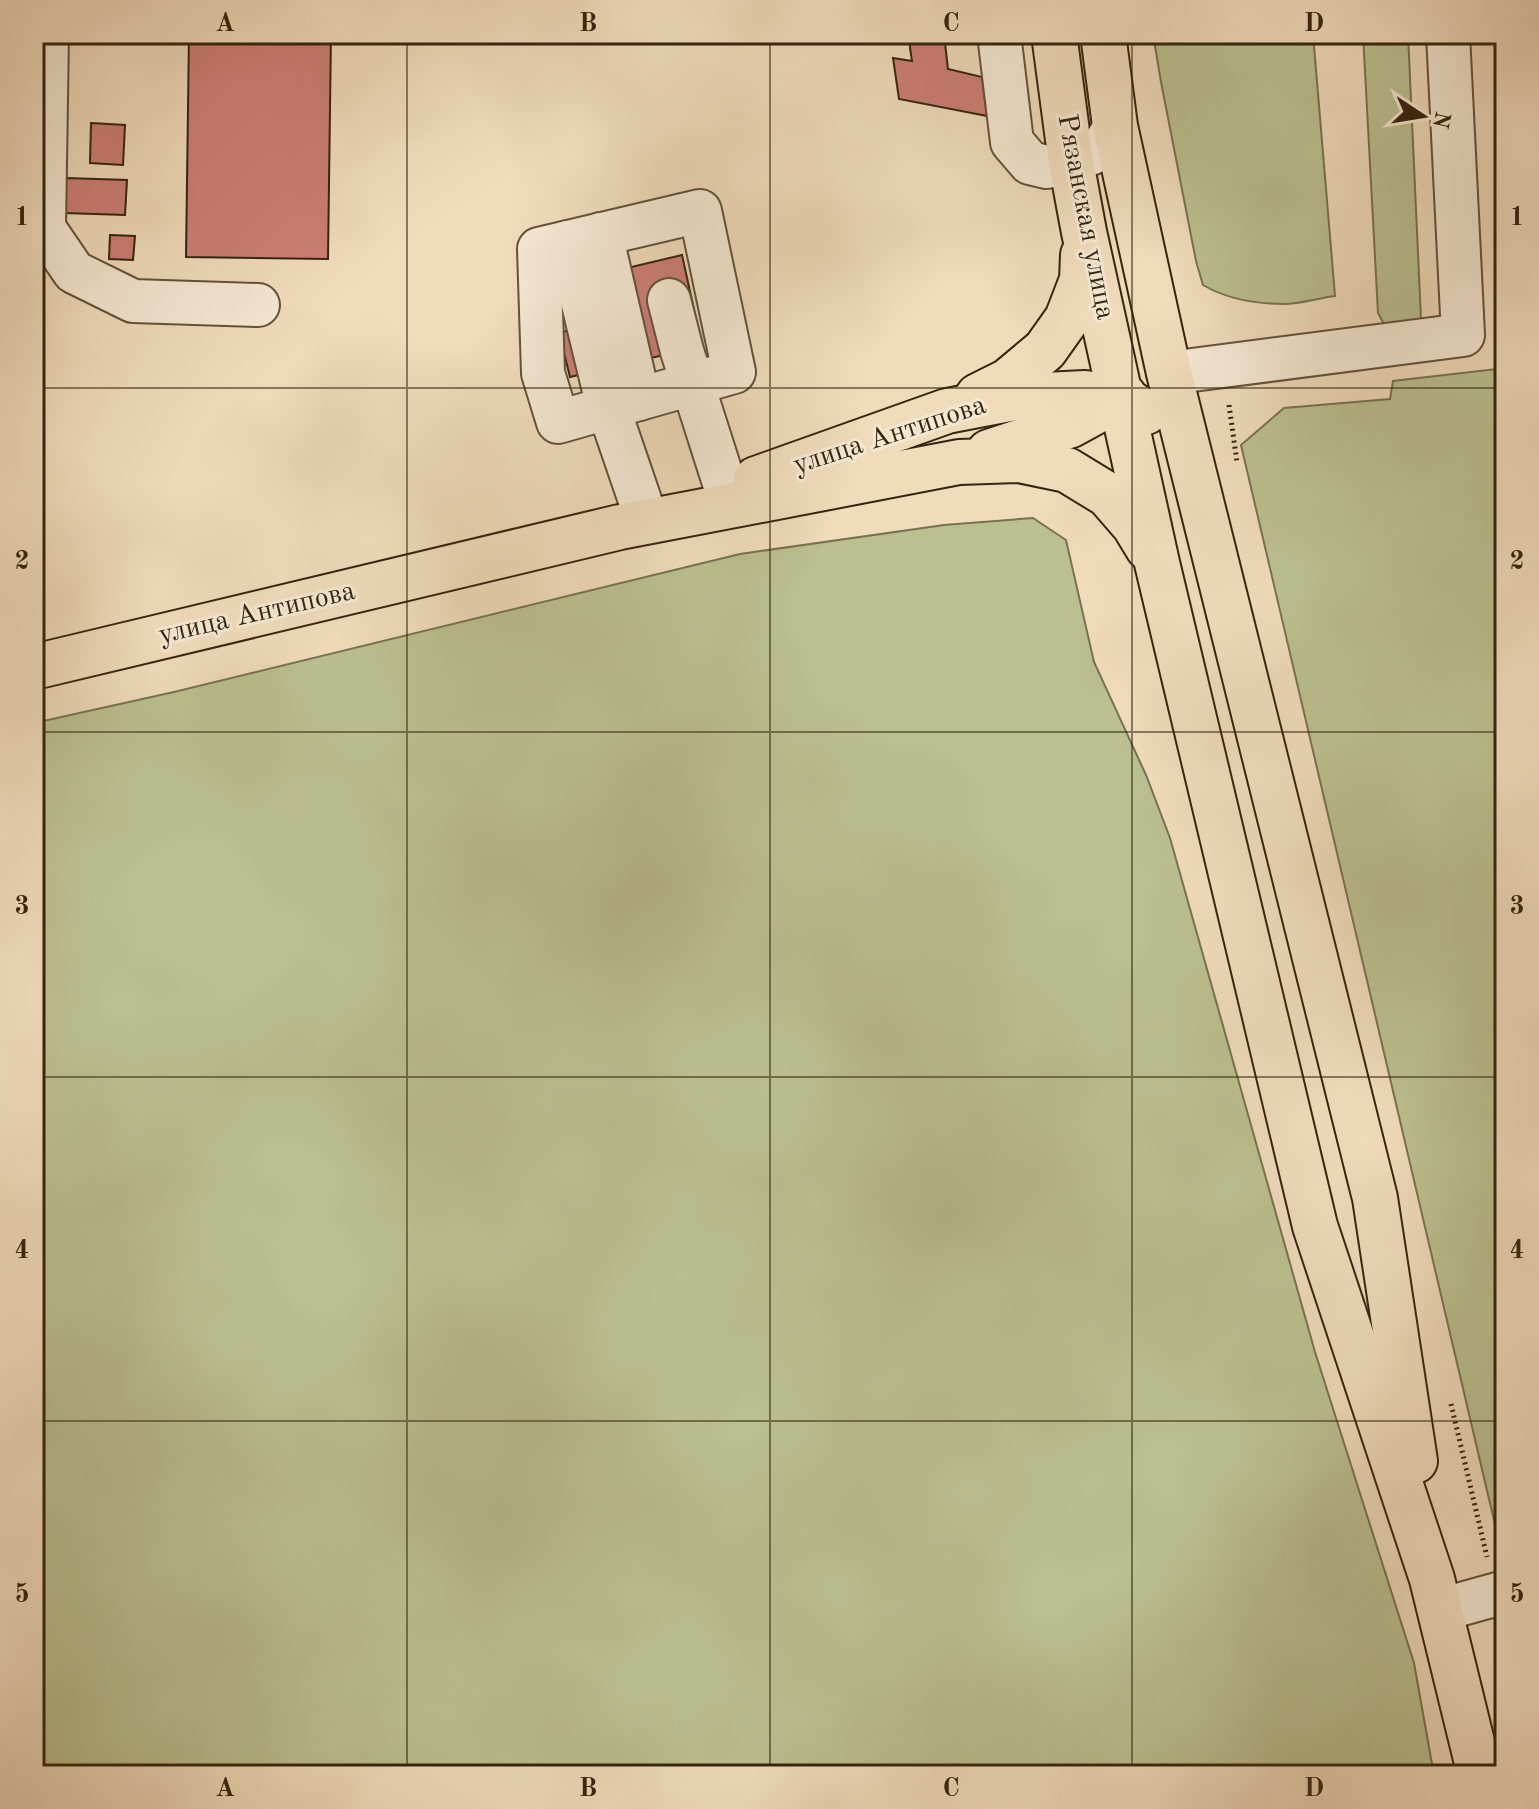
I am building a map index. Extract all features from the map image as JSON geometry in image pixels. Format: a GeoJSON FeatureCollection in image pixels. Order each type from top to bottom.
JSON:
{"type":"FeatureCollection","features":[{"type":"Feature","properties":{"kind":"main road","name":"Рязанская улица"},"geometry":{"type":"LineString","coordinates":[[1054,34],[1084,232],[1157,563],[1315,1226],[1436,1594]]}},
{"type":"Feature","properties":{"kind":"main road","name":"Рязанская улица"},"geometry":{"type":"LineString","coordinates":[[1103,34],[1115,126],[1169,373],[1215,558]]}},
{"type":"Feature","properties":{"kind":"main road"},"geometry":{"type":"LineString","coordinates":[[947,411],[1008,381],[1045,350],[1067,319],[1082,280],[1084,232]]}},
{"type":"Feature","properties":{"kind":"main road"},"geometry":{"type":"LineString","coordinates":[[959,462],[1071,425],[1121,398],[1149,369],[1157,320]]}},
{"type":"Feature","properties":{"kind":"main road","name":"улица Антипова"},"geometry":{"type":"LineString","coordinates":[[633,522],[947,411],[1025,396],[1085,393],[1121,398],[1145,412],[1160,430],[1215,558]]}},
{"type":"Feature","properties":{"kind":"main road","name":"улица Антипова"},"geometry":{"type":"LineString","coordinates":[[34,667],[633,522],[959,462],[1019,460],[1067,470],[1108,495],[1134,525],[1157,563]]}},
{"type":"Feature","properties":{"kind":"main road"},"geometry":{"type":"LineString","coordinates":[[1215,558],[1375,1198],[1436,1594],[1480,1775]]}},
{"type":"Feature","properties":{"kind":"lane"},"geometry":{"type":"LineString","coordinates":[[47,34],[44,228],[74,272],[133,301],[258,305]]}},
{"type":"Feature","properties":{"kind":"lane"},"geometry":{"type":"LineString","coordinates":[[999,34],[1012,142],[1030,163],[1047,167],[1071,162],[1102,149],[1115,126]]}},
{"type":"Feature","properties":{"kind":"lane"},"geometry":{"type":"LineString","coordinates":[[1169,373],[1463,335],[1448,34]]}},
{"type":"Feature","properties":{"kind":"lane"},"geometry":{"type":"LineString","coordinates":[[700,211],[734,372],[558,422],[543,373],[539,249],[585,238],[700,211]]}},
{"type":"Feature","properties":{"kind":"lane"},"geometry":{"type":"LineString","coordinates":[[585,238],[623,403],[633,522]]}},
{"type":"Feature","properties":{"kind":"lane"},"geometry":{"type":"LineString","coordinates":[[669,300],[692,385],[726,489]]}},
{"type":"Feature","properties":{"kind":"lane"},"geometry":{"type":"LineString","coordinates":[[1436,1594],[1505,1592]]}},
{"type":"Feature","properties":{"kind":"green space"},"geometry":{"type":"Polygon","coordinates":[[[1153,34],[1313,34],[1335,296],[1290,304],[1263,303],[1232,297],[1203,285],[1153,34]]]}},
{"type":"Feature","properties":{"kind":"green space"},"geometry":{"type":"Polygon","coordinates":[[[1363,34],[1408,34],[1421,319],[1406,326],[1384,324],[1378,313],[1363,34]]]}},
{"type":"Feature","properties":{"kind":"green space"},"geometry":{"type":"Polygon","coordinates":[[[1505,368],[1505,1567],[1241,445],[1284,408],[1390,399],[1393,381],[1505,368]]]}},
{"type":"Feature","properties":{"kind":"green space"},"geometry":{"type":"Polygon","coordinates":[[[1033,518],[1066,540],[1094,662],[1146,775],[1170,838],[1315,1352],[1414,1663],[1434,1775],[34,1775],[34,723],[174,692],[740,554],[944,525],[1033,518]]]}},
{"type":"Feature","properties":{"kind":"building"},"geometry":{"type":"Polygon","coordinates":[[[189,34],[331,34],[328,259],[186,257],[189,34]]]}},
{"type":"Feature","properties":{"kind":"building"},"geometry":{"type":"Polygon","coordinates":[[[908,34],[944,34],[948,69],[982,77],[987,116],[899,99],[893,58],[912,61],[908,34]]]}},
{"type":"Feature","properties":{"kind":"building"},"geometry":{"type":"Polygon","coordinates":[[[1500,34],[1505,34],[1505,134],[1504,116],[1500,34]]]}},
{"type":"Feature","properties":{"kind":"building"},"geometry":{"type":"Polygon","coordinates":[[[91,123],[125,125],[123,165],[90,163],[91,123]]]}},
{"type":"Feature","properties":{"kind":"building"},"geometry":{"type":"Polygon","coordinates":[[[66,178],[127,180],[125,215],[64,213],[66,178]]]}},
{"type":"Feature","properties":{"kind":"building"},"geometry":{"type":"Polygon","coordinates":[[[110,235],[135,236],[133,260],[109,259],[110,235]]]}},
{"type":"Feature","properties":{"kind":"building"},"geometry":{"type":"Polygon","coordinates":[[[682,255],[702,346],[570,377],[559,333],[574,329],[564,283],[682,255]]]}}]}
